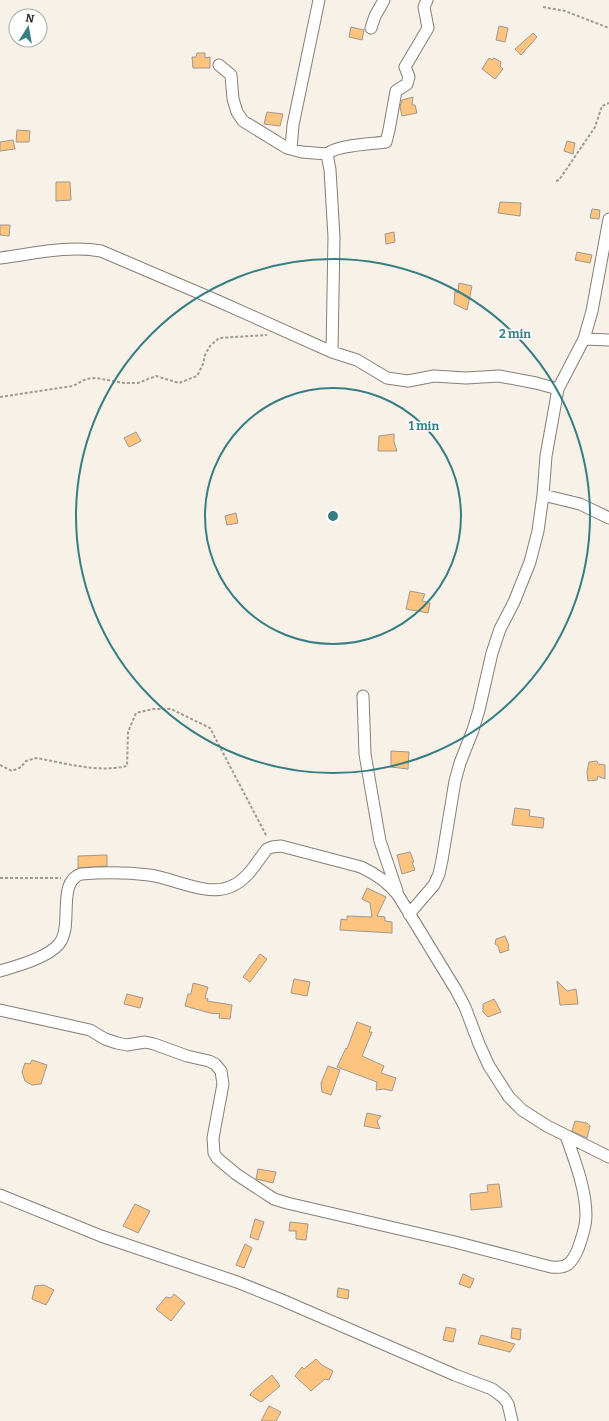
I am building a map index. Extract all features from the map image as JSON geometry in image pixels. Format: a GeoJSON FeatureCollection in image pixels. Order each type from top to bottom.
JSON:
{"type":"FeatureCollection","features":[{"type":"Feature","properties":{"kind":"street"},"geometry":{"type":"LineString","coordinates":[[291,150],[293,125],[319,0]]}},
{"type":"Feature","properties":{"kind":"street"},"geometry":{"type":"LineString","coordinates":[[371,28],[375,16],[384,0]]}},
{"type":"Feature","properties":{"kind":"street"},"geometry":{"type":"LineString","coordinates":[[219,65],[231,75],[233,99],[237,112],[243,122],[291,150],[327,154],[330,151],[356,145],[386,142],[396,92],[407,84],[409,77],[405,67],[428,28],[424,7],[427,0]]}},
{"type":"Feature","properties":{"kind":"street"},"geometry":{"type":"LineString","coordinates":[[327,154],[330,170],[334,237],[332,352]]}},
{"type":"Feature","properties":{"kind":"street"},"geometry":{"type":"LineString","coordinates":[[409,914],[434,885],[439,874],[455,781],[460,762],[475,724],[492,653],[500,629],[514,602],[530,562],[538,532],[546,456],[558,389],[584,339],[592,311],[609,219]]}},
{"type":"Feature","properties":{"kind":"street"},"geometry":{"type":"LineString","coordinates":[[0,258],[70,249],[91,249],[218,301],[332,352],[357,360],[387,378],[408,381],[434,376],[466,378],[499,376],[558,389]]}},
{"type":"Feature","properties":{"kind":"street"},"geometry":{"type":"LineString","coordinates":[[584,339],[609,340]]}},
{"type":"Feature","properties":{"kind":"street"},"geometry":{"type":"LineString","coordinates":[[543,495],[580,504],[609,518]]}},
{"type":"Feature","properties":{"kind":"street"},"geometry":{"type":"LineString","coordinates":[[363,696],[365,754],[372,795],[380,840],[398,895],[447,974],[465,1007],[478,1044],[500,1085],[509,1097],[522,1110],[547,1126],[609,1157]]}},
{"type":"Feature","properties":{"kind":"street"},"geometry":{"type":"LineString","coordinates":[[0,971],[39,957],[58,945],[62,940],[65,931],[68,890],[72,879],[76,875],[81,874],[120,872],[161,877],[202,888],[219,890],[233,886],[239,882],[253,869],[267,850],[272,847],[281,846],[293,848],[371,871],[385,881],[398,895]]}},
{"type":"Feature","properties":{"kind":"street"},"geometry":{"type":"LineString","coordinates":[[0,1010],[90,1030],[105,1039],[117,1043],[127,1045],[145,1042],[154,1044],[179,1054],[209,1061],[215,1064],[221,1071],[223,1084],[212,1143],[214,1153],[217,1158],[236,1174],[274,1198],[287,1203],[455,1242],[551,1267],[564,1267],[572,1261],[585,1227],[586,1216],[583,1188],[566,1136]]}},
{"type":"Feature","properties":{"kind":"street"},"geometry":{"type":"LineString","coordinates":[[0,1195],[101,1236],[237,1282],[455,1375],[492,1389],[504,1398],[508,1404],[512,1421]]}},
{"type":"Feature","properties":{"kind":"path"},"geometry":{"type":"LineString","coordinates":[[543,7],[565,11],[609,28]]}},
{"type":"Feature","properties":{"kind":"path"},"geometry":{"type":"LineString","coordinates":[[556,181],[575,158],[586,138],[595,127],[602,106],[609,103]]}},
{"type":"Feature","properties":{"kind":"path"},"geometry":{"type":"LineString","coordinates":[[0,397],[73,386],[86,380],[96,378],[124,383],[138,383],[156,376],[179,383],[197,376],[210,346],[219,338],[266,335],[275,327]]}},
{"type":"Feature","properties":{"kind":"path"},"geometry":{"type":"LineString","coordinates":[[0,764],[12,771],[21,767],[26,761],[36,758],[98,768],[119,768],[127,766],[128,732],[136,713],[153,709],[171,709],[210,728],[272,847]]}},
{"type":"Feature","properties":{"kind":"path"},"geometry":{"type":"LineString","coordinates":[[0,878],[50,877],[72,879]]}},
{"type":"Feature","properties":{"kind":"building"},"geometry":{"type":"Polygon","coordinates":[[[499,26],[508,28],[505,42],[496,40],[499,26]]]}},
{"type":"Feature","properties":{"kind":"building"},"geometry":{"type":"Polygon","coordinates":[[[351,27],[364,30],[362,40],[349,37],[351,27]]]}},
{"type":"Feature","properties":{"kind":"building"},"geometry":{"type":"Polygon","coordinates":[[[533,33],[537,37],[521,55],[515,49],[533,33]]]}},
{"type":"Feature","properties":{"kind":"building"},"geometry":{"type":"Polygon","coordinates":[[[197,53],[205,53],[205,58],[210,57],[210,68],[193,68],[192,57],[196,57],[197,53]]]}},
{"type":"Feature","properties":{"kind":"building"},"geometry":{"type":"Polygon","coordinates":[[[489,58],[492,60],[494,58],[501,62],[500,66],[503,69],[495,79],[482,69],[489,58]]]}},
{"type":"Feature","properties":{"kind":"building"},"geometry":{"type":"Polygon","coordinates":[[[413,97],[412,105],[415,105],[417,113],[402,116],[400,107],[402,100],[413,97]]]}},
{"type":"Feature","properties":{"kind":"building"},"geometry":{"type":"Polygon","coordinates":[[[267,112],[283,114],[280,126],[264,124],[267,112]]]}},
{"type":"Feature","properties":{"kind":"building"},"geometry":{"type":"Polygon","coordinates":[[[17,130],[30,131],[29,142],[16,142],[17,130]]]}},
{"type":"Feature","properties":{"kind":"building"},"geometry":{"type":"Polygon","coordinates":[[[13,140],[15,149],[0,151],[0,142],[13,140]]]}},
{"type":"Feature","properties":{"kind":"building"},"geometry":{"type":"Polygon","coordinates":[[[567,141],[575,143],[573,154],[564,151],[567,141]]]}},
{"type":"Feature","properties":{"kind":"building"},"geometry":{"type":"Polygon","coordinates":[[[56,182],[70,182],[71,200],[56,201],[56,182]]]}},
{"type":"Feature","properties":{"kind":"building"},"geometry":{"type":"Polygon","coordinates":[[[500,202],[521,203],[520,216],[498,213],[500,202]]]}},
{"type":"Feature","properties":{"kind":"building"},"geometry":{"type":"Polygon","coordinates":[[[592,209],[600,210],[599,219],[590,218],[592,209]]]}},
{"type":"Feature","properties":{"kind":"building"},"geometry":{"type":"Polygon","coordinates":[[[0,225],[10,225],[9,236],[0,235],[0,225]]]}},
{"type":"Feature","properties":{"kind":"building"},"geometry":{"type":"Polygon","coordinates":[[[394,232],[395,242],[386,244],[385,234],[394,232]]]}},
{"type":"Feature","properties":{"kind":"building"},"geometry":{"type":"Polygon","coordinates":[[[577,252],[592,255],[590,263],[575,260],[577,252]]]}},
{"type":"Feature","properties":{"kind":"building"},"geometry":{"type":"Polygon","coordinates":[[[459,283],[472,286],[467,310],[454,304],[455,291],[458,293],[459,283]]]}},
{"type":"Feature","properties":{"kind":"building"},"geometry":{"type":"Polygon","coordinates":[[[136,432],[141,441],[129,447],[124,438],[136,432]]]}},
{"type":"Feature","properties":{"kind":"building"},"geometry":{"type":"Polygon","coordinates":[[[394,434],[394,442],[397,451],[378,451],[379,436],[394,434]]]}},
{"type":"Feature","properties":{"kind":"building"},"geometry":{"type":"Polygon","coordinates":[[[236,513],[238,523],[227,525],[225,516],[236,513]]]}},
{"type":"Feature","properties":{"kind":"building"},"geometry":{"type":"Polygon","coordinates":[[[410,591],[425,594],[422,601],[430,603],[428,613],[406,609],[410,591]]]}},
{"type":"Feature","properties":{"kind":"building"},"geometry":{"type":"Polygon","coordinates":[[[391,751],[409,752],[408,769],[391,767],[391,751]]]}},
{"type":"Feature","properties":{"kind":"building"},"geometry":{"type":"Polygon","coordinates":[[[597,761],[598,764],[605,765],[605,779],[598,776],[597,780],[588,781],[587,772],[589,762],[597,761]]]}},
{"type":"Feature","properties":{"kind":"building"},"geometry":{"type":"Polygon","coordinates":[[[515,808],[530,810],[529,816],[544,818],[543,828],[512,825],[515,808]]]}},
{"type":"Feature","properties":{"kind":"building"},"geometry":{"type":"Polygon","coordinates":[[[410,852],[415,870],[402,874],[397,855],[410,852]]]}},
{"type":"Feature","properties":{"kind":"building"},"geometry":{"type":"Polygon","coordinates":[[[107,855],[107,866],[78,868],[78,856],[107,855]]]}},
{"type":"Feature","properties":{"kind":"building"},"geometry":{"type":"Polygon","coordinates":[[[367,888],[386,897],[377,916],[385,917],[385,921],[392,922],[392,933],[340,930],[341,919],[347,920],[347,916],[372,917],[370,903],[362,899],[367,888]]]}},
{"type":"Feature","properties":{"kind":"building"},"geometry":{"type":"Polygon","coordinates":[[[505,936],[509,950],[500,953],[498,946],[495,944],[496,939],[505,936]]]}},
{"type":"Feature","properties":{"kind":"building"},"geometry":{"type":"Polygon","coordinates":[[[260,954],[267,959],[250,982],[243,977],[260,954]]]}},
{"type":"Feature","properties":{"kind":"building"},"geometry":{"type":"Polygon","coordinates":[[[294,979],[310,982],[307,996],[291,993],[294,979]]]}},
{"type":"Feature","properties":{"kind":"building"},"geometry":{"type":"Polygon","coordinates":[[[557,981],[567,991],[576,989],[578,1004],[560,1005],[557,981]]]}},
{"type":"Feature","properties":{"kind":"building"},"geometry":{"type":"Polygon","coordinates":[[[193,983],[208,987],[205,998],[208,999],[207,1001],[232,1005],[230,1019],[219,1018],[220,1014],[210,1013],[185,1006],[188,994],[191,994],[193,983]]]}},
{"type":"Feature","properties":{"kind":"building"},"geometry":{"type":"Polygon","coordinates":[[[127,994],[143,998],[140,1008],[124,1004],[127,994]]]}},
{"type":"Feature","properties":{"kind":"building"},"geometry":{"type":"Polygon","coordinates":[[[494,999],[501,1012],[488,1017],[483,1012],[483,1004],[494,999]]]}},
{"type":"Feature","properties":{"kind":"building"},"geometry":{"type":"Polygon","coordinates":[[[357,1022],[371,1027],[369,1032],[372,1032],[362,1056],[384,1066],[381,1073],[396,1078],[392,1091],[384,1089],[376,1090],[377,1082],[337,1067],[346,1048],[347,1049],[357,1022]]]}},
{"type":"Feature","properties":{"kind":"building"},"geometry":{"type":"Polygon","coordinates":[[[32,1060],[47,1065],[41,1084],[32,1085],[25,1081],[22,1072],[25,1063],[30,1064],[32,1060]]]}},
{"type":"Feature","properties":{"kind":"building"},"geometry":{"type":"Polygon","coordinates":[[[328,1066],[340,1070],[331,1095],[322,1092],[321,1083],[328,1066]]]}},
{"type":"Feature","properties":{"kind":"building"},"geometry":{"type":"Polygon","coordinates":[[[367,1113],[381,1116],[377,1121],[380,1129],[364,1126],[367,1113]]]}},
{"type":"Feature","properties":{"kind":"building"},"geometry":{"type":"Polygon","coordinates":[[[575,1121],[587,1123],[590,1126],[587,1138],[572,1131],[575,1121]]]}},
{"type":"Feature","properties":{"kind":"building"},"geometry":{"type":"Polygon","coordinates":[[[258,1169],[276,1172],[273,1183],[256,1179],[258,1169]]]}},
{"type":"Feature","properties":{"kind":"building"},"geometry":{"type":"Polygon","coordinates":[[[499,1184],[502,1207],[471,1210],[470,1194],[488,1192],[487,1185],[499,1184]]]}},
{"type":"Feature","properties":{"kind":"building"},"geometry":{"type":"Polygon","coordinates":[[[135,1204],[150,1211],[138,1233],[123,1226],[135,1204]]]}},
{"type":"Feature","properties":{"kind":"building"},"geometry":{"type":"Polygon","coordinates":[[[255,1219],[264,1222],[258,1240],[250,1237],[255,1219]]]}},
{"type":"Feature","properties":{"kind":"building"},"geometry":{"type":"Polygon","coordinates":[[[290,1222],[308,1224],[306,1240],[296,1239],[296,1231],[289,1231],[290,1222]]]}},
{"type":"Feature","properties":{"kind":"building"},"geometry":{"type":"Polygon","coordinates":[[[245,1244],[252,1248],[244,1268],[236,1265],[245,1244]]]}},
{"type":"Feature","properties":{"kind":"building"},"geometry":{"type":"Polygon","coordinates":[[[463,1274],[474,1279],[470,1288],[459,1284],[463,1274]]]}},
{"type":"Feature","properties":{"kind":"building"},"geometry":{"type":"Polygon","coordinates":[[[44,1285],[54,1290],[46,1305],[32,1299],[35,1286],[44,1285]]]}},
{"type":"Feature","properties":{"kind":"building"},"geometry":{"type":"Polygon","coordinates":[[[338,1288],[349,1290],[348,1299],[337,1297],[338,1288]]]}},
{"type":"Feature","properties":{"kind":"building"},"geometry":{"type":"Polygon","coordinates":[[[174,1294],[185,1303],[171,1321],[156,1309],[166,1297],[171,1298],[174,1294]]]}},
{"type":"Feature","properties":{"kind":"building"},"geometry":{"type":"Polygon","coordinates":[[[446,1327],[456,1329],[453,1342],[443,1340],[446,1327]]]}},
{"type":"Feature","properties":{"kind":"building"},"geometry":{"type":"Polygon","coordinates":[[[512,1328],[521,1329],[520,1340],[511,1338],[512,1328]]]}},
{"type":"Feature","properties":{"kind":"building"},"geometry":{"type":"Polygon","coordinates":[[[481,1335],[515,1344],[510,1352],[478,1344],[481,1335]]]}},
{"type":"Feature","properties":{"kind":"building"},"geometry":{"type":"Polygon","coordinates":[[[316,1359],[322,1365],[333,1371],[329,1380],[325,1379],[311,1391],[295,1376],[302,1367],[304,1369],[316,1359]]]}},
{"type":"Feature","properties":{"kind":"building"},"geometry":{"type":"Polygon","coordinates":[[[272,1375],[280,1386],[261,1402],[250,1395],[253,1391],[272,1375]]]}},
{"type":"Feature","properties":{"kind":"building"},"geometry":{"type":"Polygon","coordinates":[[[269,1406],[281,1412],[276,1421],[261,1421],[269,1406]]]}}]}
